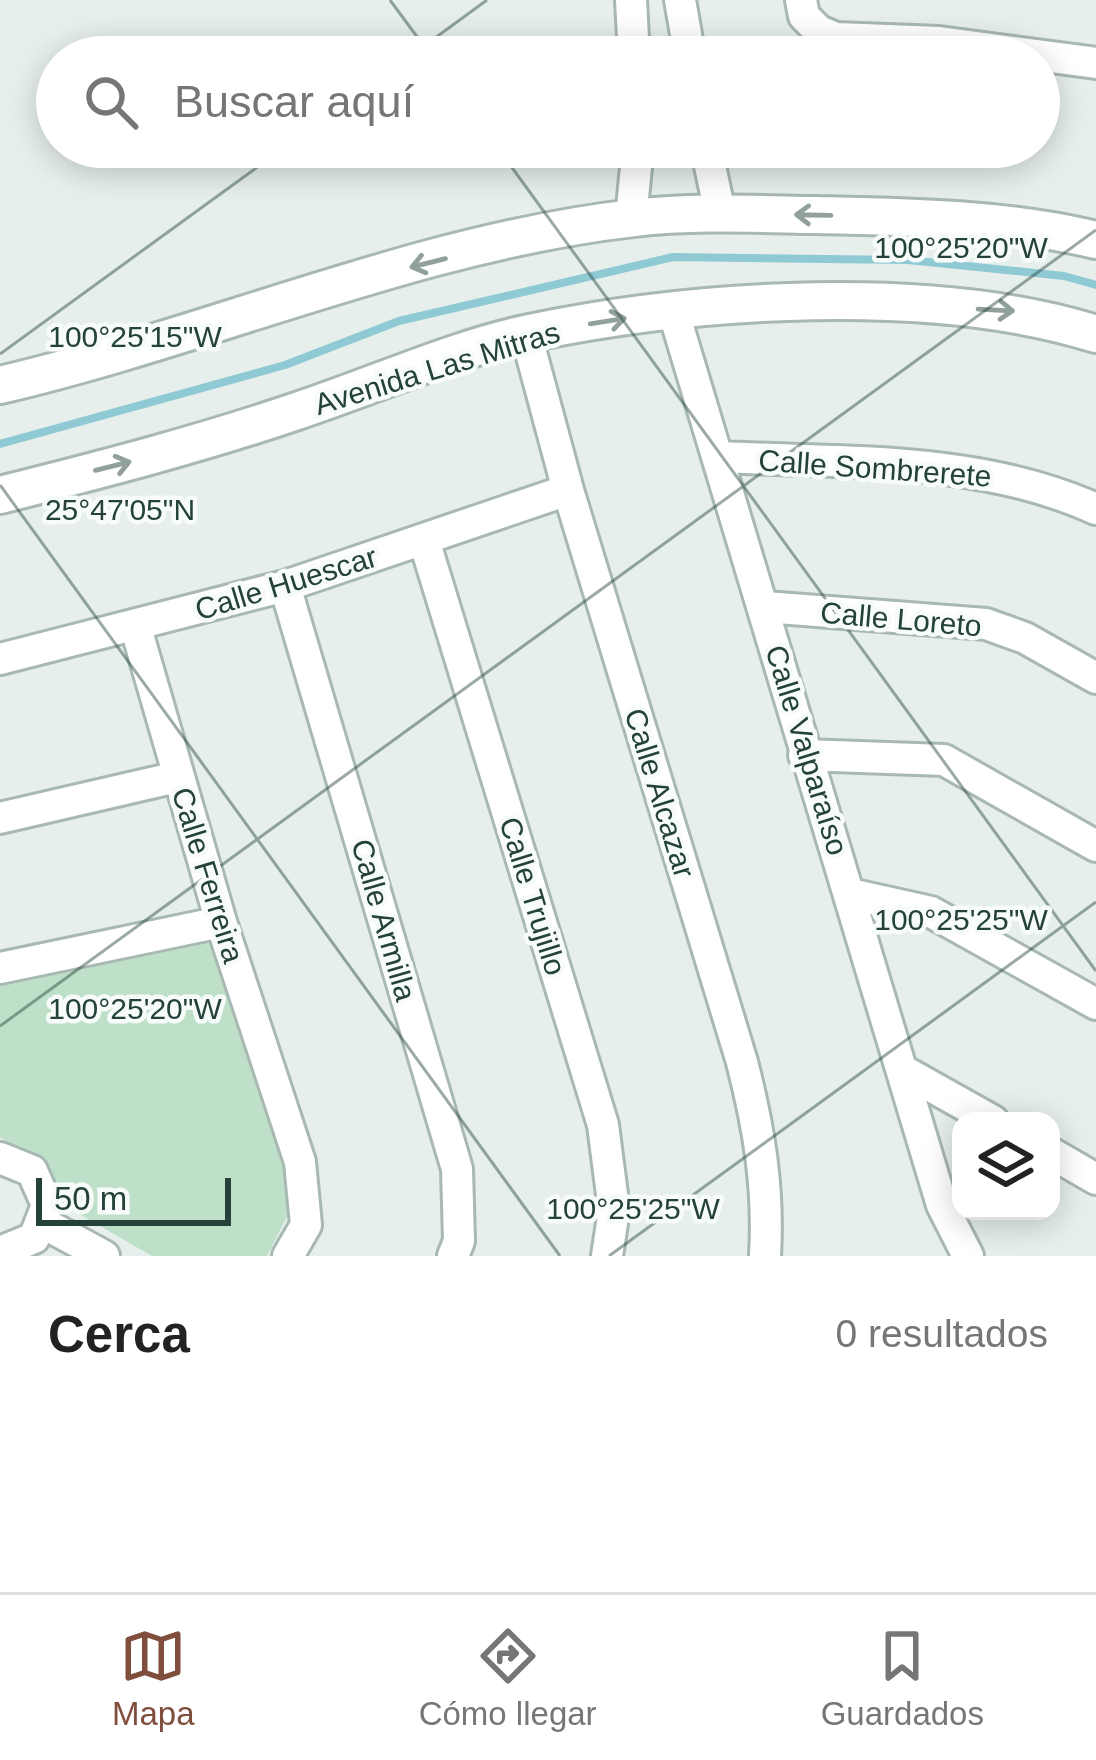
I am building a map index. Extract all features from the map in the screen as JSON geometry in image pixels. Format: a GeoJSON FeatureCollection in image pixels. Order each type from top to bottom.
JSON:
{"type":"FeatureCollection","features":[{"type":"Feature","properties":{"kind":"street"},"geometry":{"type":"LineString","coordinates":[[631,0],[633,36]]}},
{"type":"Feature","properties":{"kind":"street"},"geometry":{"type":"LineString","coordinates":[[680,0],[686,36]]}},
{"type":"Feature","properties":{"kind":"street"},"geometry":{"type":"LineString","coordinates":[[801,0],[804,16],[831,36]]}},
{"type":"Feature","properties":{"kind":"street"},"geometry":{"type":"LineString","coordinates":[[1060,58],[1096,63]]}},
{"type":"Feature","properties":{"kind":"street"},"geometry":{"type":"LineString","coordinates":[[631,218],[636,168]]}},
{"type":"Feature","properties":{"kind":"street"},"geometry":{"type":"LineString","coordinates":[[710,168],[720,213]]}},
{"type":"Feature","properties":{"kind":"street"},"geometry":{"type":"LineString","coordinates":[[0,385],[375,276],[631,218],[720,213],[923,217],[1037,226],[1096,240]]}},
{"type":"Feature","properties":{"kind":"street","name":"Avenida Las Mitras"},"geometry":{"type":"LineString","coordinates":[[0,495],[268,421],[526,334],[673,310],[819,304],[979,309],[1019,312],[1096,334]]}},
{"type":"Feature","properties":{"kind":"street","name":"Calle Valparaíso"},"geometry":{"type":"LineString","coordinates":[[673,310],[942,1205],[968,1256]]}},
{"type":"Feature","properties":{"kind":"street","name":"Calle Alcazar"},"geometry":{"type":"LineString","coordinates":[[526,334],[568,490],[742,1062],[759,1130],[768,1201],[766,1256]]}},
{"type":"Feature","properties":{"kind":"street","name":"Calle Sombrerete"},"geometry":{"type":"LineString","coordinates":[[719,458],[904,465],[1008,478],[1096,509]]}},
{"type":"Feature","properties":{"kind":"street","name":"Calle Huescar"},"geometry":{"type":"LineString","coordinates":[[0,659],[136,628],[285,586],[568,490]]}},
{"type":"Feature","properties":{"kind":"street","name":"Calle Trujillo"},"geometry":{"type":"LineString","coordinates":[[424,540],[603,1125],[614,1210],[607,1256]]}},
{"type":"Feature","properties":{"kind":"street","name":"Calle Armilla"},"geometry":{"type":"LineString","coordinates":[[285,586],[457,1169],[460,1241],[453,1256]]}},
{"type":"Feature","properties":{"kind":"street","name":"Calle Loreto"},"geometry":{"type":"LineString","coordinates":[[765,608],[986,624],[1024,638],[1096,678]]}},
{"type":"Feature","properties":{"kind":"street","name":"Calle Ferreira"},"geometry":{"type":"LineString","coordinates":[[136,628],[221,922],[300,1162],[306,1225],[288,1256]]}},
{"type":"Feature","properties":{"kind":"street"},"geometry":{"type":"LineString","coordinates":[[804,754],[944,760],[1096,847]]}},
{"type":"Feature","properties":{"kind":"street"},"geometry":{"type":"LineString","coordinates":[[0,818],[177,777]]}},
{"type":"Feature","properties":{"kind":"street"},"geometry":{"type":"LineString","coordinates":[[850,894],[906,904],[943,918],[1096,1004]]}},
{"type":"Feature","properties":{"kind":"street"},"geometry":{"type":"LineString","coordinates":[[0,968],[221,922]]}},
{"type":"Feature","properties":{"kind":"street"},"geometry":{"type":"LineString","coordinates":[[902,1070],[977,1112]]}},
{"type":"Feature","properties":{"kind":"street"},"geometry":{"type":"LineString","coordinates":[[0,1158],[32,1171],[43,1186],[43,1223],[21,1248],[2,1254]]}},
{"type":"Feature","properties":{"kind":"street"},"geometry":{"type":"LineString","coordinates":[[1060,1159],[1096,1179]]}},
{"type":"Feature","properties":{"kind":"street"},"geometry":{"type":"LineString","coordinates":[[43,1223],[104,1256]]}},
{"type":"Feature","properties":{"kind":"green space"},"geometry":{"type":"Polygon","coordinates":[[[205,939],[220,950],[289,1179],[292,1206],[267,1256],[152,1256],[74,1211],[59,1198],[47,1168],[0,1137],[0,979],[205,939]]]}},
{"type":"Feature","properties":{"kind":"waterway"},"geometry":{"type":"LineString","coordinates":[[0,444],[285,365],[399,321],[673,257],[908,260],[1064,276],[1096,285]]}}]}
